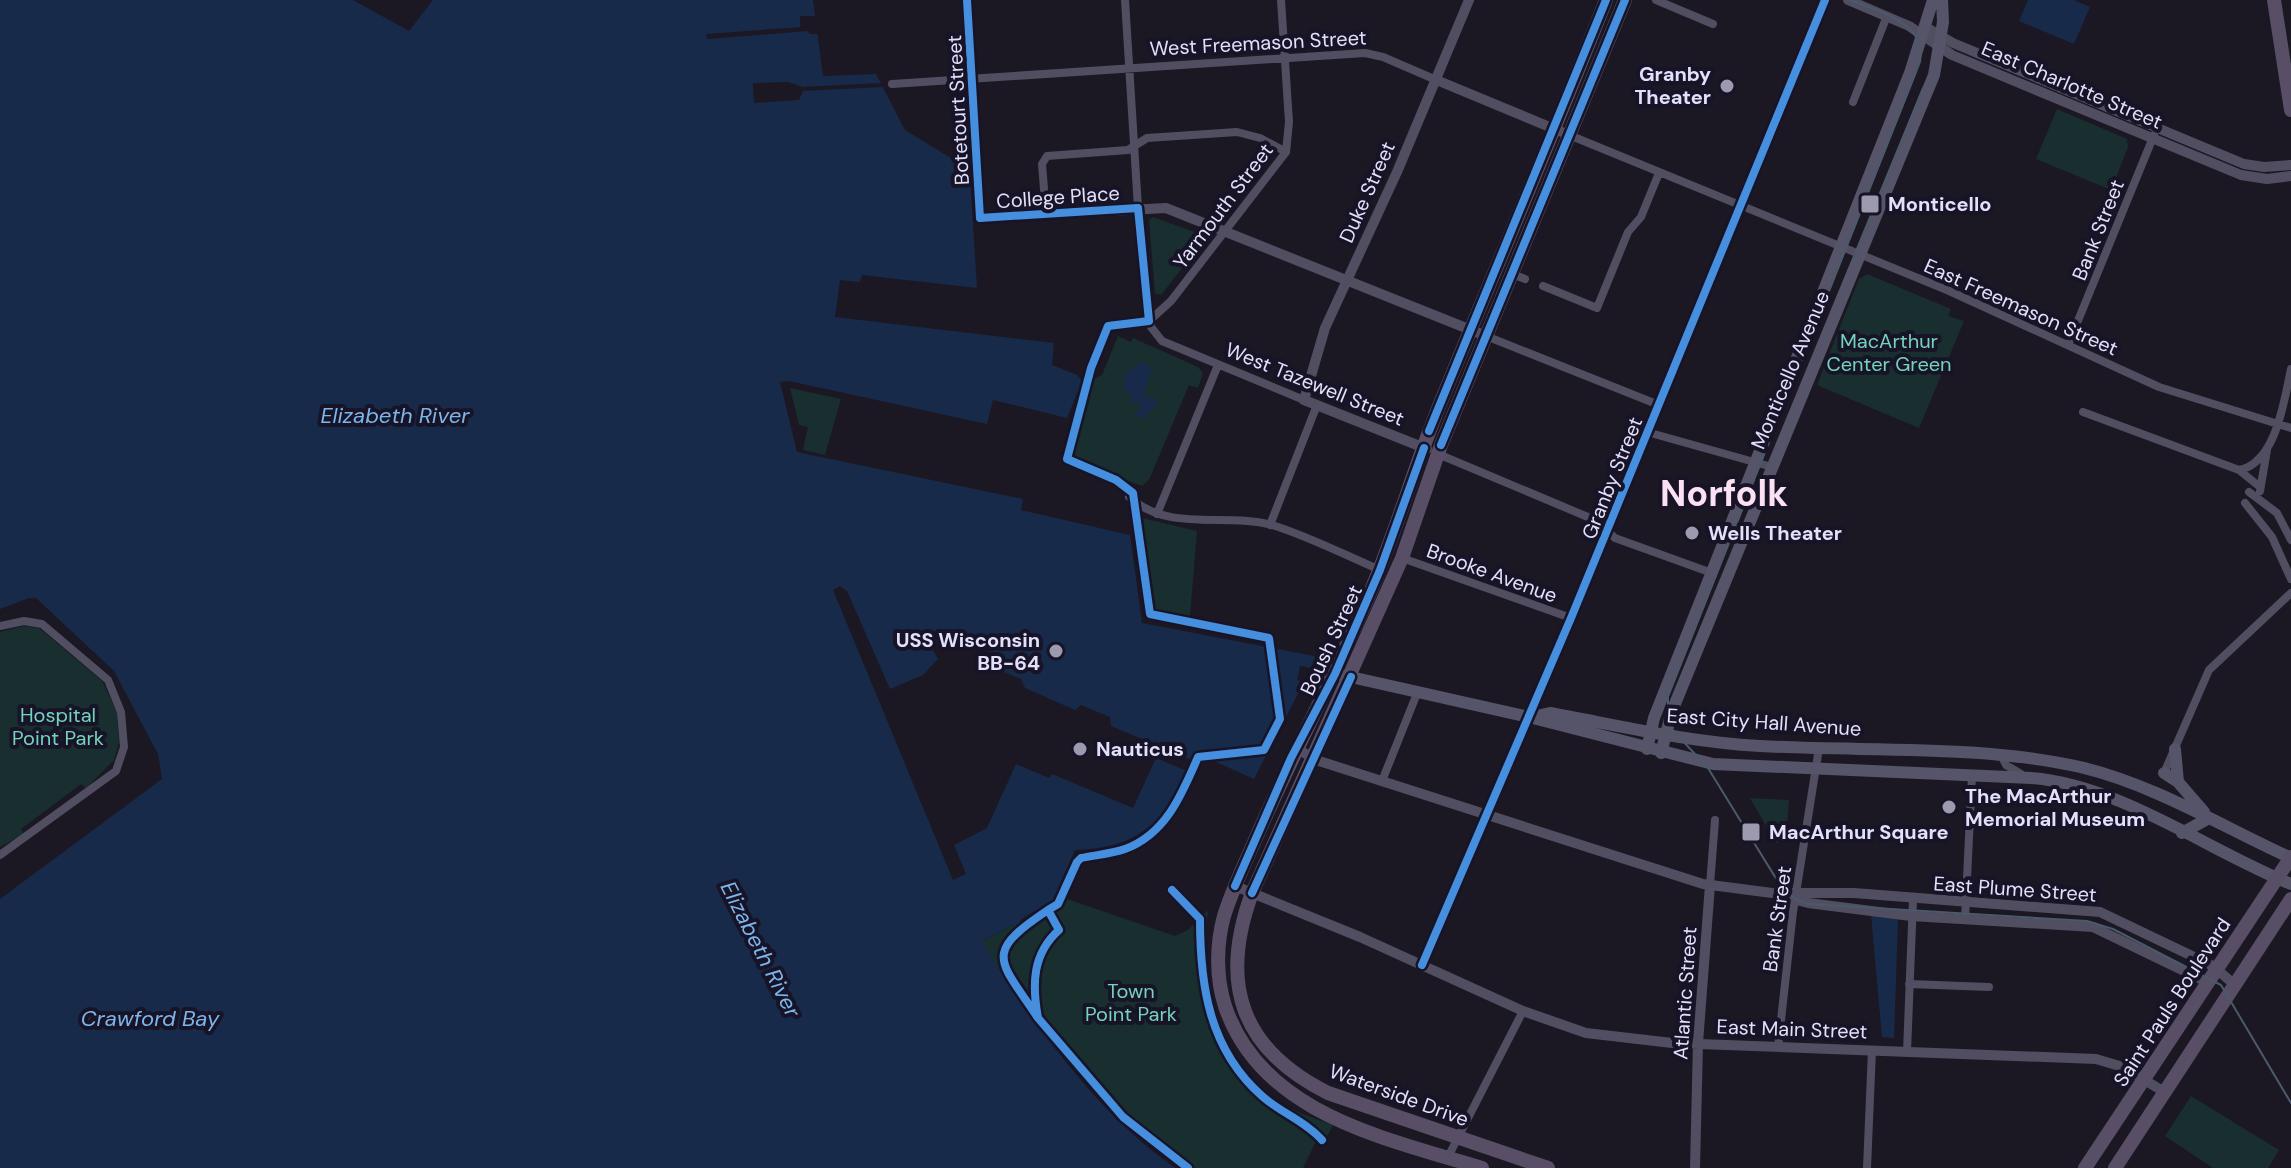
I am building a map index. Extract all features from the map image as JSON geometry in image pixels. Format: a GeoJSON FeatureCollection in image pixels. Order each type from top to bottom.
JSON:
{"type":"FeatureCollection","features":[{"type":"Feature","properties":{"kind":"main road","name":"Boush Street"},"geometry":{"type":"LineString","coordinates":[[1235,886],[1296,748],[1343,676],[1402,558],[1431,451],[1471,329],[1606,0]]}},
{"type":"Feature","properties":{"kind":"main road","name":"Boush Street"},"geometry":{"type":"LineString","coordinates":[[1252,893],[1311,758],[1380,570],[1431,451],[1518,276],[1569,135],[1625,0]]}},
{"type":"Feature","properties":{"kind":"main road","name":"Monticello Avenue"},"geometry":{"type":"LineString","coordinates":[[1647,749],[1933,0]]}},
{"type":"Feature","properties":{"kind":"main road","name":"Monticello Avenue"},"geometry":{"type":"LineString","coordinates":[[1661,753],[1672,711],[1934,75],[1940,43],[1942,0]]}},
{"type":"Feature","properties":{"kind":"main road"},"geometry":{"type":"LineString","coordinates":[[2274,0],[2282,24],[2291,110]]}},
{"type":"Feature","properties":{"kind":"main road"},"geometry":{"type":"LineString","coordinates":[[1343,676],[1529,717]]}},
{"type":"Feature","properties":{"kind":"main road","name":"East City Hall Avenue"},"geometry":{"type":"LineString","coordinates":[[1529,717],[1550,713],[1665,737],[2002,757],[2097,771],[2146,788],[2291,857]]}},
{"type":"Feature","properties":{"kind":"main road","name":"East City Hall Avenue"},"geometry":{"type":"LineString","coordinates":[[1529,717],[1721,766],[2031,778],[2099,794],[2284,881]]}},
{"type":"Feature","properties":{"kind":"main road"},"geometry":{"type":"LineString","coordinates":[[2175,749],[2178,782]]}},
{"type":"Feature","properties":{"kind":"main road"},"geometry":{"type":"LineString","coordinates":[[2164,773],[2178,782],[2209,818],[2182,833]]}},
{"type":"Feature","properties":{"kind":"main road","name":"Saint Pauls Boulevard"},"geometry":{"type":"LineString","coordinates":[[2087,1167],[2218,969],[2284,881],[2291,857]]}},
{"type":"Feature","properties":{"kind":"main road","name":"Waterside Drive"},"geometry":{"type":"LineString","coordinates":[[1235,886],[1220,934],[1220,983],[1237,1032],[1258,1067],[1280,1088],[1315,1107],[1383,1137],[1482,1168]]}},
{"type":"Feature","properties":{"kind":"main road","name":"Waterside Drive"},"geometry":{"type":"LineString","coordinates":[[1252,893],[1236,946],[1235,974],[1246,1013],[1266,1045],[1297,1075],[1328,1093],[1548,1168]]}},
{"type":"Feature","properties":{"kind":"main road"},"geometry":{"type":"LineString","coordinates":[[2115,1168],[2291,899]]}},
{"type":"Feature","properties":{"kind":"main road"},"geometry":{"type":"LineString","coordinates":[[1488,1168],[1507,1155]]}},
{"type":"Feature","properties":{"kind":"street","name":"Botetourt Street"},"geometry":{"type":"LineString","coordinates":[[967,0],[980,218]]}},
{"type":"Feature","properties":{"kind":"street"},"geometry":{"type":"LineString","coordinates":[[1125,0],[1138,208],[1149,321]]}},
{"type":"Feature","properties":{"kind":"street","name":"Yarmouth Street"},"geometry":{"type":"LineString","coordinates":[[1149,321],[1164,310],[1286,152],[1289,122],[1281,0]]}},
{"type":"Feature","properties":{"kind":"street","name":"Duke Street"},"geometry":{"type":"LineString","coordinates":[[1304,400],[1325,328],[1397,172],[1469,0]]}},
{"type":"Feature","properties":{"kind":"street"},"geometry":{"type":"LineString","coordinates":[[1656,0],[1713,24]]}},
{"type":"Feature","properties":{"kind":"street","name":"Granby Street"},"geometry":{"type":"LineString","coordinates":[[1422,965],[1608,530],[1825,0]]}},
{"type":"Feature","properties":{"kind":"street","name":"East Charlotte Street"},"geometry":{"type":"LineString","coordinates":[[1848,0],[1923,31],[1940,43],[2155,133],[2241,175],[2267,179],[2291,176]]}},
{"type":"Feature","properties":{"kind":"street"},"geometry":{"type":"LineString","coordinates":[[1853,102],[1887,16]]}},
{"type":"Feature","properties":{"kind":"street","name":"West Freemason Street"},"geometry":{"type":"LineString","coordinates":[[892,84],[1365,53],[1383,57],[1740,207]]}},
{"type":"Feature","properties":{"kind":"street"},"geometry":{"type":"LineString","coordinates":[[1046,214],[1044,158],[1134,147],[1147,138],[1237,132],[1260,138],[1286,152]]}},
{"type":"Feature","properties":{"kind":"street","name":"East Charlotte Street"},"geometry":{"type":"LineString","coordinates":[[2155,133],[2244,164],[2264,167],[2291,165]]}},
{"type":"Feature","properties":{"kind":"street","name":"Bank Street"},"geometry":{"type":"LineString","coordinates":[[2068,345],[2155,133]]}},
{"type":"Feature","properties":{"kind":"street"},"geometry":{"type":"LineString","coordinates":[[1543,286],[1597,308],[1628,232],[1641,217],[1659,173]]}},
{"type":"Feature","properties":{"kind":"street","name":"East Freemason Street"},"geometry":{"type":"LineString","coordinates":[[1740,207],[1861,255],[2185,397],[2291,428]]}},
{"type":"Feature","properties":{"kind":"street","name":"College Place"},"geometry":{"type":"LineString","coordinates":[[980,218],[1166,208],[1659,405]]}},
{"type":"Feature","properties":{"kind":"street","name":"West Tazewell Street"},"geometry":{"type":"LineString","coordinates":[[1149,321],[1155,336],[1162,341],[1595,520],[1615,538],[1712,573]]}},
{"type":"Feature","properties":{"kind":"street"},"geometry":{"type":"LineString","coordinates":[[1157,514],[1218,365]]}},
{"type":"Feature","properties":{"kind":"street"},"geometry":{"type":"LineString","coordinates":[[2259,497],[2267,449],[2291,369]]}},
{"type":"Feature","properties":{"kind":"street"},"geometry":{"type":"LineString","coordinates":[[1270,525],[1317,405]]}},
{"type":"Feature","properties":{"kind":"street"},"geometry":{"type":"LineString","coordinates":[[2083,412],[2239,470],[2260,487]]}},
{"type":"Feature","properties":{"kind":"street"},"geometry":{"type":"LineString","coordinates":[[1647,432],[1772,467]]}},
{"type":"Feature","properties":{"kind":"street"},"geometry":{"type":"LineString","coordinates":[[2239,470],[2256,464],[2267,449]]}},
{"type":"Feature","properties":{"kind":"street"},"geometry":{"type":"LineString","coordinates":[[2249,492],[2277,513],[2291,540]]}},
{"type":"Feature","properties":{"kind":"street"},"geometry":{"type":"LineString","coordinates":[[1129,497],[1157,514],[1190,520],[1270,525],[1380,570]]}},
{"type":"Feature","properties":{"kind":"street"},"geometry":{"type":"LineString","coordinates":[[2245,503],[2272,537],[2291,579]]}},
{"type":"Feature","properties":{"kind":"street","name":"Brooke Avenue"},"geometry":{"type":"LineString","coordinates":[[1402,558],[1571,618]]}},
{"type":"Feature","properties":{"kind":"street"},"geometry":{"type":"LineString","coordinates":[[2164,773],[2209,670],[2291,593]]}},
{"type":"Feature","properties":{"kind":"street"},"geometry":{"type":"LineString","coordinates":[[0,626],[24,621],[42,624],[108,680],[121,712],[124,747],[116,771],[0,855]]}},
{"type":"Feature","properties":{"kind":"street"},"geometry":{"type":"LineString","coordinates":[[1382,781],[1418,691]]}},
{"type":"Feature","properties":{"kind":"street","name":"East Plume Street"},"geometry":{"type":"LineString","coordinates":[[1296,748],[1311,758],[1486,817],[1710,885],[1911,916],[2093,927],[2209,983]]}},
{"type":"Feature","properties":{"kind":"street","name":"Bank Street"},"geometry":{"type":"LineString","coordinates":[[1778,1047],[1796,896],[1819,748]]}},
{"type":"Feature","properties":{"kind":"street"},"geometry":{"type":"LineString","coordinates":[[2002,757],[2011,770],[2031,778]]}},
{"type":"Feature","properties":{"kind":"street"},"geometry":{"type":"LineString","coordinates":[[1965,919],[1972,776]]}},
{"type":"Feature","properties":{"kind":"street","name":"Atlantic Street"},"geometry":{"type":"LineString","coordinates":[[1695,1168],[1698,1043],[1715,820]]}},
{"type":"Feature","properties":{"kind":"street","name":"East Main Street"},"geometry":{"type":"LineString","coordinates":[[1235,886],[1523,1011],[1563,1027],[1595,1035],[1778,1047],[2096,1059],[2123,1067],[2166,1093]]}},
{"type":"Feature","properties":{"kind":"street","name":"East Plume Street"},"geometry":{"type":"LineString","coordinates":[[1796,896],[2100,912],[2218,969],[2236,986]]}},
{"type":"Feature","properties":{"kind":"street"},"geometry":{"type":"LineString","coordinates":[[1907,1052],[1913,900]]}},
{"type":"Feature","properties":{"kind":"street"},"geometry":{"type":"LineString","coordinates":[[1909,984],[1989,987]]}},
{"type":"Feature","properties":{"kind":"street"},"geometry":{"type":"LineString","coordinates":[[1448,1157],[1523,1011]]}},
{"type":"Feature","properties":{"kind":"street"},"geometry":{"type":"LineString","coordinates":[[1867,1168],[1872,1050]]}},
{"type":"Feature","properties":{"kind":"green space"},"geometry":{"type":"Polygon","coordinates":[[[2057,109],[2127,139],[2128,147],[2111,190],[2036,159],[2057,109]]]}},
{"type":"Feature","properties":{"kind":"green space"},"geometry":{"type":"Polygon","coordinates":[[[1153,217],[1203,235],[1205,239],[1161,295],[1155,293],[1149,220],[1153,217]]]}},
{"type":"Feature","properties":{"kind":"green space","name":"MacArthur Center Green"},"geometry":{"type":"Polygon","coordinates":[[[1867,274],[1951,309],[1948,316],[1964,321],[1919,428],[1817,385],[1859,279],[1867,274]]]}},
{"type":"Feature","properties":{"kind":"green space"},"geometry":{"type":"Polygon","coordinates":[[[1118,336],[1131,342],[1133,338],[1198,367],[1203,373],[1198,388],[1189,385],[1149,480],[1142,486],[1074,461],[1079,424],[1072,422],[1088,382],[1102,375],[1118,336]]]}},
{"type":"Feature","properties":{"kind":"green space"},"geometry":{"type":"Polygon","coordinates":[[[790,388],[841,399],[825,455],[803,450],[808,427],[799,425],[790,388]]]}},
{"type":"Feature","properties":{"kind":"green space"},"geometry":{"type":"Polygon","coordinates":[[[1142,518],[1197,531],[1190,616],[1155,610],[1142,518]]]}},
{"type":"Feature","properties":{"kind":"green space","name":"Hospital Point Park"},"geometry":{"type":"Polygon","coordinates":[[[24,626],[39,628],[102,681],[117,712],[119,742],[114,760],[86,788],[81,784],[21,829],[24,834],[0,847],[0,632],[24,626]]]}},
{"type":"Feature","properties":{"kind":"green space"},"geometry":{"type":"Polygon","coordinates":[[[1750,798],[1789,800],[1786,837],[1776,843],[1750,798]]]}},
{"type":"Feature","properties":{"kind":"green space","name":"Town Point Park"},"geometry":{"type":"Polygon","coordinates":[[[1067,899],[1175,936],[1188,930],[1208,910],[1207,966],[1211,994],[1228,1047],[1243,1070],[1262,1090],[1292,1109],[1333,1125],[1324,1142],[1317,1139],[1303,1168],[1195,1168],[1131,1117],[1106,1091],[1059,1036],[1010,965],[999,971],[982,942],[1012,925],[1019,934],[1062,909],[1067,899]]]}},
{"type":"Feature","properties":{"kind":"green space"},"geometry":{"type":"Polygon","coordinates":[[[2191,1096],[2279,1150],[2268,1168],[2213,1168],[2165,1136],[2191,1096]]]}},
{"type":"Feature","properties":{"kind":"water","name":"Elizabeth River"},"geometry":{"type":"Polygon","coordinates":[[[0,0],[353,0],[409,31],[433,0],[813,0],[823,76],[876,74],[905,130],[954,160],[970,178],[977,288],[862,275],[860,282],[840,280],[835,317],[1054,343],[1052,365],[1077,375],[1082,381],[1067,418],[993,400],[987,424],[789,381],[780,382],[797,452],[1023,499],[1021,510],[1130,535],[1142,623],[1314,656],[1318,669],[1300,666],[1297,680],[1304,682],[1254,779],[1196,753],[1192,760],[1111,726],[1110,717],[1081,705],[1075,710],[1025,688],[1021,679],[984,664],[990,650],[944,629],[933,650],[938,659],[923,675],[890,689],[847,591],[840,586],[833,590],[953,880],[966,874],[954,845],[987,828],[1016,764],[1049,778],[1052,774],[1133,808],[1156,758],[1187,771],[1168,806],[1145,830],[1115,844],[1075,850],[1053,900],[1020,920],[1026,930],[1018,935],[1012,925],[982,942],[999,970],[1009,964],[1015,973],[1005,980],[1082,1081],[1125,1127],[1175,1168],[0,1168],[0,895],[159,778],[159,766],[109,671],[33,604],[0,617],[0,0]]]}},
{"type":"Feature","properties":{"kind":"water"},"geometry":{"type":"Polygon","coordinates":[[[2028,0],[2074,0],[2090,7],[2074,44],[2019,21],[2028,0]]]}},
{"type":"Feature","properties":{"kind":"water"},"geometry":{"type":"Polygon","coordinates":[[[1141,362],[1152,368],[1143,397],[1153,397],[1158,404],[1143,419],[1135,414],[1140,409],[1140,402],[1131,403],[1131,395],[1123,389],[1125,373],[1141,362]]]}},
{"type":"Feature","properties":{"kind":"water"},"geometry":{"type":"Polygon","coordinates":[[[1871,914],[1898,919],[1894,1038],[1882,1037],[1871,914]]]}},
{"type":"Feature","properties":{"kind":"pier"},"geometry":{"type":"Polygon","coordinates":[[[800,16],[815,16],[818,34],[809,34],[808,31],[707,39],[706,34],[800,27],[800,16]]]}},
{"type":"Feature","properties":{"kind":"pier"},"geometry":{"type":"Polygon","coordinates":[[[788,82],[803,87],[881,83],[883,87],[803,91],[799,100],[754,103],[753,83],[788,82]]]}},
{"type":"Feature","properties":{"kind":"pier"},"geometry":{"type":"Polygon","coordinates":[[[36,598],[114,671],[158,754],[162,779],[0,899],[0,895],[159,777],[159,766],[109,671],[33,604],[0,617],[0,609],[36,598]]]}},
{"type":"Feature","properties":{"kind":"tram line"},"geometry":{"type":"LineString","coordinates":[[1851,0],[1899,20],[1908,28],[1920,48],[1920,62],[1668,696],[1668,725],[1708,768],[1780,885],[1795,899],[1808,904],[2087,921],[2113,929],[2221,985],[2291,1103]]}},
{"type":"Feature","properties":{"kind":"tram line"},"geometry":{"type":"LineString","coordinates":[[1854,259],[1923,88]]}},
{"type":"Feature","properties":{"kind":"cycle path"},"geometry":{"type":"LineString","coordinates":[[967,0],[980,218],[1138,208],[1149,321],[1108,326],[1091,368],[1067,459],[1116,480],[1133,493],[1150,614],[1269,638],[1280,719],[1264,750],[1198,757],[1171,811],[1151,834],[1120,851],[1081,858],[1077,862],[1058,904],[1048,910],[1059,930],[1043,949],[1036,971],[1038,1018],[1007,970],[1004,958],[1013,937],[1048,910]]}},
{"type":"Feature","properties":{"kind":"cycle path"},"geometry":{"type":"LineString","coordinates":[[1429,431],[1606,0]]}},
{"type":"Feature","properties":{"kind":"cycle path"},"geometry":{"type":"LineString","coordinates":[[1441,445],[1625,0]]}},
{"type":"Feature","properties":{"kind":"cycle path"},"geometry":{"type":"LineString","coordinates":[[1422,965],[1571,618],[1825,0]]}},
{"type":"Feature","properties":{"kind":"cycle path"},"geometry":{"type":"LineString","coordinates":[[1235,886],[1291,758],[1335,674],[1380,570],[1424,448]]}},
{"type":"Feature","properties":{"kind":"cycle path"},"geometry":{"type":"LineString","coordinates":[[1252,893],[1351,677]]}},
{"type":"Feature","properties":{"kind":"cycle path"},"geometry":{"type":"LineString","coordinates":[[1172,890],[1200,919],[1206,992],[1211,1015],[1230,1058],[1262,1096],[1322,1140]]}},
{"type":"Feature","properties":{"kind":"cycle path"},"geometry":{"type":"LineString","coordinates":[[1038,1018],[1123,1117],[1188,1168]]}},
{"type":"Feature","properties":{"kind":"place","name":"Granby Theater"},"geometry":{"type":"Point","coordinates":[1727,86]}},
{"type":"Feature","properties":{"kind":"place","name":"Monticello"},"geometry":{"type":"Point","coordinates":[1870,204]}},
{"type":"Feature","properties":{"kind":"place","name":"Wells Theater"},"geometry":{"type":"Point","coordinates":[1692,533]}},
{"type":"Feature","properties":{"kind":"place","name":"USS Wisconsin BB-64"},"geometry":{"type":"Point","coordinates":[1056,651]}},
{"type":"Feature","properties":{"kind":"place","name":"Nauticus"},"geometry":{"type":"Point","coordinates":[1080,749]}},
{"type":"Feature","properties":{"kind":"place","name":"The MacArthur Memorial Museum"},"geometry":{"type":"Point","coordinates":[1949,807]}},
{"type":"Feature","properties":{"kind":"place","name":"MacArthur Square"},"geometry":{"type":"Point","coordinates":[1751,832]}},
{"type":"Feature","properties":{"kind":"district","name":"Norfolk"},"geometry":{"type":"Point","coordinates":[1724,493]}},
{"type":"Feature","properties":{"kind":"water label","name":"Crawford Bay"},"geometry":{"type":"Point","coordinates":[150,1018]}}]}
